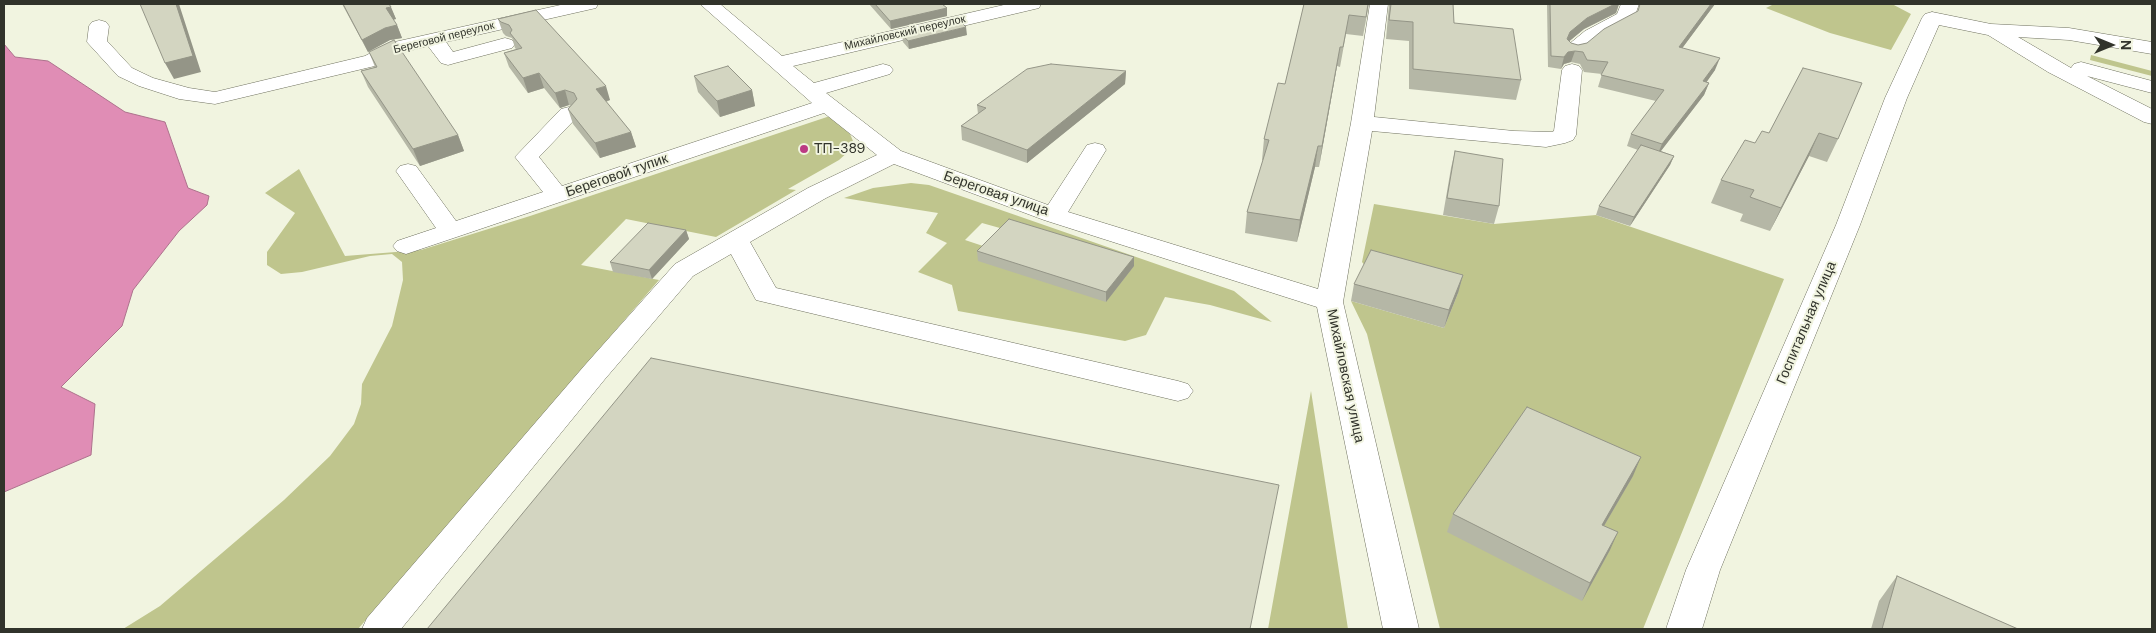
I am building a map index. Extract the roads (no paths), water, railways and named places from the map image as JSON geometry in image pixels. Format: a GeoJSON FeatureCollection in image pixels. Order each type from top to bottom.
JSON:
{"type":"FeatureCollection","features":[{"type":"Feature","properties":{"kind":"street","name":"Береговой переулок"},"geometry":{"type":"LineString","coordinates":[[99,26],[97,42],[126,72],[146,82],[187,94],[215,98],[372,61],[397,47],[589,4]]}},
{"type":"Feature","properties":{"kind":"street","name":"Береговая улица"},"geometry":{"type":"LineString","coordinates":[[709,4],[819,98],[893,156],[1054,215],[1329,302]]}},
{"type":"Feature","properties":{"kind":"street","name":"Михайловский переулок"},"geometry":{"type":"LineString","coordinates":[[778,62],[1032,4]]}},
{"type":"Feature","properties":{"kind":"street","name":"Михайловская улица"},"geometry":{"type":"LineString","coordinates":[[1380,4],[1362,123],[1329,302],[1401,629]]}},
{"type":"Feature","properties":{"kind":"street"},"geometry":{"type":"LineString","coordinates":[[1362,123],[1546,140],[1565,135],[1574,60],[1592,35],[1626,16],[1630,4]]}},
{"type":"Feature","properties":{"kind":"street"},"geometry":{"type":"LineString","coordinates":[[1930,11],[1991,30],[2042,58],[2055,68],[2152,117]]}},
{"type":"Feature","properties":{"kind":"street","name":"Госпитальная улица"},"geometry":{"type":"LineString","coordinates":[[1684,629],[1703,570],[1848,225],[1930,11]]}},
{"type":"Feature","properties":{"kind":"street"},"geometry":{"type":"LineString","coordinates":[[1991,30],[2069,34],[2152,48]]}},
{"type":"Feature","properties":{"kind":"street"},"geometry":{"type":"LineString","coordinates":[[2024,32],[2152,61]]}},
{"type":"Feature","properties":{"kind":"street"},"geometry":{"type":"LineString","coordinates":[[433,39],[448,59],[505,44]]}},
{"type":"Feature","properties":{"kind":"street"},"geometry":{"type":"LineString","coordinates":[[2042,58],[2152,87]]}},
{"type":"Feature","properties":{"kind":"street","name":"Береговой тупик"},"geometry":{"type":"LineString","coordinates":[[406,246],[558,196],[819,98],[883,70]]}},
{"type":"Feature","properties":{"kind":"street"},"geometry":{"type":"LineString","coordinates":[[558,196],[527,157],[569,114]]}},
{"type":"Feature","properties":{"kind":"street"},"geometry":{"type":"LineString","coordinates":[[1054,215],[1095,150]]}},
{"type":"Feature","properties":{"kind":"street"},"geometry":{"type":"LineString","coordinates":[[380,629],[595,372],[684,270],[817,193],[893,156]]}},
{"type":"Feature","properties":{"kind":"street"},"geometry":{"type":"LineString","coordinates":[[408,171],[451,231]]}},
{"type":"Feature","properties":{"kind":"street"},"geometry":{"type":"LineString","coordinates":[[736,240],[766,294],[1178,391]]}},
{"type":"Feature","properties":{"kind":"place","name":"ТП-389"},"geometry":{"type":"Point","coordinates":[804,149]}}]}
